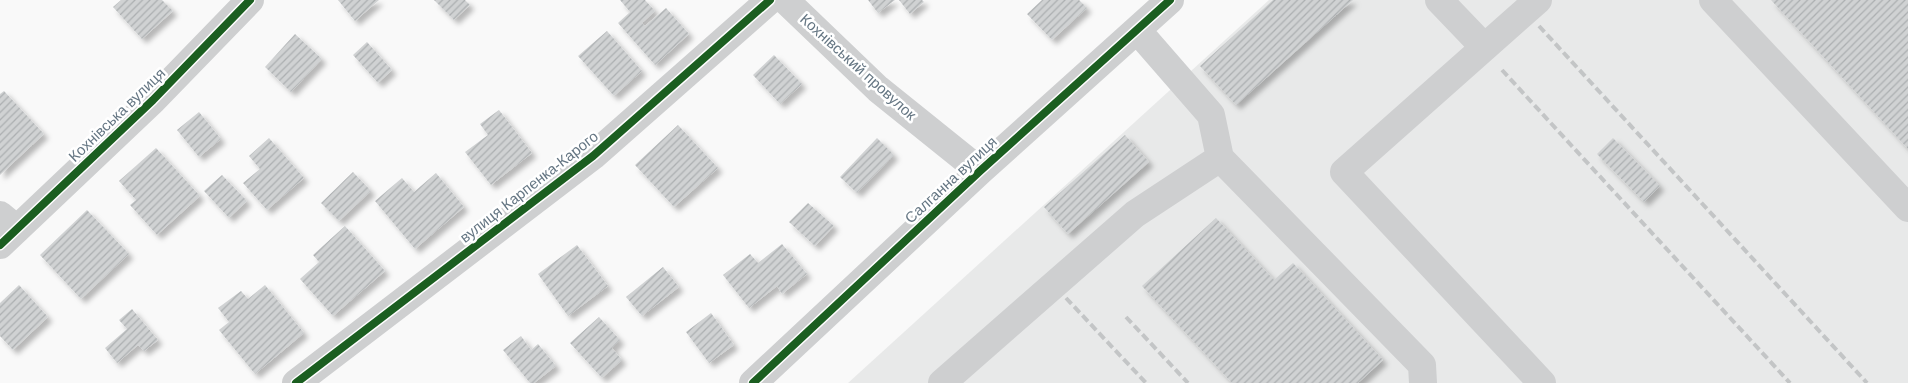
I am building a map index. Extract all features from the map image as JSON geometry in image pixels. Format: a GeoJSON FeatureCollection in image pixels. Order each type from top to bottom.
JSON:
{"type":"FeatureCollection","features":[{"type":"Feature","properties":{"kind":"street","name":"Кохнівська вулиця"},"geometry":{"type":"LineString","coordinates":[[6,230],[153,100],[250,0]]}},
{"type":"Feature","properties":{"kind":"street","name":"вулиця Карпенка-Карого"},"geometry":{"type":"LineString","coordinates":[[296,383],[593,156],[770,0]]}},
{"type":"Feature","properties":{"kind":"street","name":"Кохнівський провулок"},"geometry":{"type":"LineString","coordinates":[[784,0],[878,89],[980,171]]}},
{"type":"Feature","properties":{"kind":"street","name":"Салганна вулиця"},"geometry":{"type":"LineString","coordinates":[[753,383],[980,171],[1170,0]]}},
{"type":"Feature","properties":{"kind":"street"},"geometry":{"type":"LineString","coordinates":[[1440,0],[1484,47]]}},
{"type":"Feature","properties":{"kind":"street"},"geometry":{"type":"LineString","coordinates":[[1538,0],[1344,172],[1542,383]]}},
{"type":"Feature","properties":{"kind":"street"},"geometry":{"type":"LineString","coordinates":[[1713,0],[1908,208]]}},
{"type":"Feature","properties":{"kind":"street"},"geometry":{"type":"LineString","coordinates":[[1137,30],[1210,115],[1220,158],[1422,365],[1423,383]]}},
{"type":"Feature","properties":{"kind":"street"},"geometry":{"type":"LineString","coordinates":[[942,383],[1135,214],[1220,158]]}},
{"type":"Feature","properties":{"kind":"shaded area"},"geometry":{"type":"Polygon","coordinates":[[[1269,0],[1908,0],[1908,383],[848,383],[1269,0]]]}},
{"type":"Feature","properties":{"kind":"building"},"geometry":{"type":"Polygon","coordinates":[[[121,0],[162,0],[173,11],[142,39],[113,7],[121,0]]]}},
{"type":"Feature","properties":{"kind":"building"},"geometry":{"type":"Polygon","coordinates":[[[338,0],[379,0],[355,21],[338,0]]]}},
{"type":"Feature","properties":{"kind":"building"},"geometry":{"type":"Polygon","coordinates":[[[434,0],[465,0],[470,5],[454,20],[434,0]]]}},
{"type":"Feature","properties":{"kind":"building"},"geometry":{"type":"Polygon","coordinates":[[[620,0],[645,0],[655,11],[642,23],[645,26],[666,8],[689,34],[655,65],[618,23],[630,12],[620,0]]]}},
{"type":"Feature","properties":{"kind":"building"},"geometry":{"type":"Polygon","coordinates":[[[868,0],[895,0],[878,13],[868,0]]]}},
{"type":"Feature","properties":{"kind":"building"},"geometry":{"type":"Polygon","coordinates":[[[899,0],[922,0],[924,2],[910,14],[899,0]]]}},
{"type":"Feature","properties":{"kind":"building"},"geometry":{"type":"Polygon","coordinates":[[[1042,0],[1079,0],[1087,8],[1052,40],[1027,14],[1042,0]]]}},
{"type":"Feature","properties":{"kind":"building"},"geometry":{"type":"Polygon","coordinates":[[[1273,0],[1353,0],[1236,105],[1200,66],[1273,0]]]}},
{"type":"Feature","properties":{"kind":"building"},"geometry":{"type":"Polygon","coordinates":[[[1771,0],[1908,0],[1908,149],[1771,0]]]}},
{"type":"Feature","properties":{"kind":"building"},"geometry":{"type":"Polygon","coordinates":[[[607,31],[642,71],[614,96],[578,56],[607,31]]]}},
{"type":"Feature","properties":{"kind":"building"},"geometry":{"type":"Polygon","coordinates":[[[295,34],[322,59],[291,92],[265,67],[295,34]]]}},
{"type":"Feature","properties":{"kind":"building"},"geometry":{"type":"Polygon","coordinates":[[[367,42],[392,70],[378,83],[353,55],[367,42]]]}},
{"type":"Feature","properties":{"kind":"building"},"geometry":{"type":"Polygon","coordinates":[[[774,55],[802,84],[780,104],[753,75],[774,55]]]}},
{"type":"Feature","properties":{"kind":"building"},"geometry":{"type":"Polygon","coordinates":[[[4,91],[44,134],[0,175],[0,94],[4,91]]]}},
{"type":"Feature","properties":{"kind":"building"},"geometry":{"type":"Polygon","coordinates":[[[499,110],[532,153],[491,185],[465,152],[488,135],[480,124],[499,110]]]}},
{"type":"Feature","properties":{"kind":"building"},"geometry":{"type":"Polygon","coordinates":[[[199,112],[221,139],[199,157],[177,130],[199,112]]]}},
{"type":"Feature","properties":{"kind":"building"},"geometry":{"type":"Polygon","coordinates":[[[678,125],[718,168],[674,207],[635,165],[678,125]]]}},
{"type":"Feature","properties":{"kind":"building"},"geometry":{"type":"Polygon","coordinates":[[[1125,135],[1149,162],[1068,234],[1044,207],[1125,135]]]}},
{"type":"Feature","properties":{"kind":"building"},"geometry":{"type":"Polygon","coordinates":[[[269,138],[304,178],[267,210],[243,183],[260,169],[249,156],[269,138]]]}},
{"type":"Feature","properties":{"kind":"building"},"geometry":{"type":"Polygon","coordinates":[[[877,138],[894,155],[857,193],[840,177],[877,138]]]}},
{"type":"Feature","properties":{"kind":"building"},"geometry":{"type":"Polygon","coordinates":[[[1613,138],[1660,186],[1644,202],[1597,154],[1613,138]]]}},
{"type":"Feature","properties":{"kind":"building"},"geometry":{"type":"Polygon","coordinates":[[[156,148],[200,196],[157,235],[130,205],[136,200],[119,181],[156,148]]]}},
{"type":"Feature","properties":{"kind":"building"},"geometry":{"type":"Polygon","coordinates":[[[353,172],[371,191],[339,221],[321,203],[353,172]]]}},
{"type":"Feature","properties":{"kind":"building"},"geometry":{"type":"Polygon","coordinates":[[[436,173],[464,207],[415,249],[375,201],[402,178],[414,192],[436,173]]]}},
{"type":"Feature","properties":{"kind":"building"},"geometry":{"type":"Polygon","coordinates":[[[222,175],[247,201],[229,218],[204,191],[222,175]]]}},
{"type":"Feature","properties":{"kind":"building"},"geometry":{"type":"Polygon","coordinates":[[[808,203],[834,226],[815,246],[789,222],[808,203]]]}},
{"type":"Feature","properties":{"kind":"building"},"geometry":{"type":"Polygon","coordinates":[[[87,210],[129,254],[81,299],[40,255],[87,210]]]}},
{"type":"Feature","properties":{"kind":"building"},"geometry":{"type":"Polygon","coordinates":[[[1216,218],[1274,280],[1293,263],[1383,360],[1358,383],[1232,383],[1142,286],[1216,218]]]}},
{"type":"Feature","properties":{"kind":"building"},"geometry":{"type":"Polygon","coordinates":[[[345,226],[385,271],[333,316],[300,279],[319,262],[313,255],[345,226]]]}},
{"type":"Feature","properties":{"kind":"building"},"geometry":{"type":"Polygon","coordinates":[[[782,244],[807,274],[782,294],[777,286],[749,308],[723,275],[750,254],[758,263],[782,244]]]}},
{"type":"Feature","properties":{"kind":"building"},"geometry":{"type":"Polygon","coordinates":[[[577,245],[608,286],[568,316],[538,274],[577,245]]]}},
{"type":"Feature","properties":{"kind":"building"},"geometry":{"type":"Polygon","coordinates":[[[663,267],[679,287],[642,316],[626,297],[663,267]]]}},
{"type":"Feature","properties":{"kind":"building"},"geometry":{"type":"Polygon","coordinates":[[[19,285],[48,317],[13,350],[0,336],[0,303],[19,285]]]}},
{"type":"Feature","properties":{"kind":"building"},"geometry":{"type":"Polygon","coordinates":[[[265,285],[304,333],[255,374],[219,330],[229,322],[218,308],[241,291],[248,299],[265,285]]]}},
{"type":"Feature","properties":{"kind":"building"},"geometry":{"type":"Polygon","coordinates":[[[132,309],[158,340],[144,351],[138,345],[117,363],[105,348],[127,329],[119,320],[132,309]]]}},
{"type":"Feature","properties":{"kind":"building"},"geometry":{"type":"Polygon","coordinates":[[[711,313],[734,345],[709,363],[686,332],[711,313]]]}},
{"type":"Feature","properties":{"kind":"building"},"geometry":{"type":"Polygon","coordinates":[[[599,317],[620,340],[612,348],[622,360],[602,378],[570,343],[599,317]]]}},
{"type":"Feature","properties":{"kind":"building"},"geometry":{"type":"Polygon","coordinates":[[[521,336],[531,350],[538,344],[556,366],[534,383],[530,383],[503,350],[521,336]]]}},
{"type":"Feature","properties":{"kind":"railway"},"geometry":{"type":"LineString","coordinates":[[1539,26],[1867,383]]}},
{"type":"Feature","properties":{"kind":"railway"},"geometry":{"type":"LineString","coordinates":[[1502,70],[1790,383]]}},
{"type":"Feature","properties":{"kind":"railway"},"geometry":{"type":"LineString","coordinates":[[1066,298],[1146,383]]}},
{"type":"Feature","properties":{"kind":"railway"},"geometry":{"type":"LineString","coordinates":[[1126,317],[1188,383]]}},
{"type":"Feature","properties":{"kind":"cycle path"},"geometry":{"type":"LineString","coordinates":[[0,245],[153,100],[250,0]]}},
{"type":"Feature","properties":{"kind":"cycle path"},"geometry":{"type":"LineString","coordinates":[[296,383],[593,156],[770,0]]}},
{"type":"Feature","properties":{"kind":"cycle path"},"geometry":{"type":"LineString","coordinates":[[753,383],[980,171],[1170,0]]}}]}
